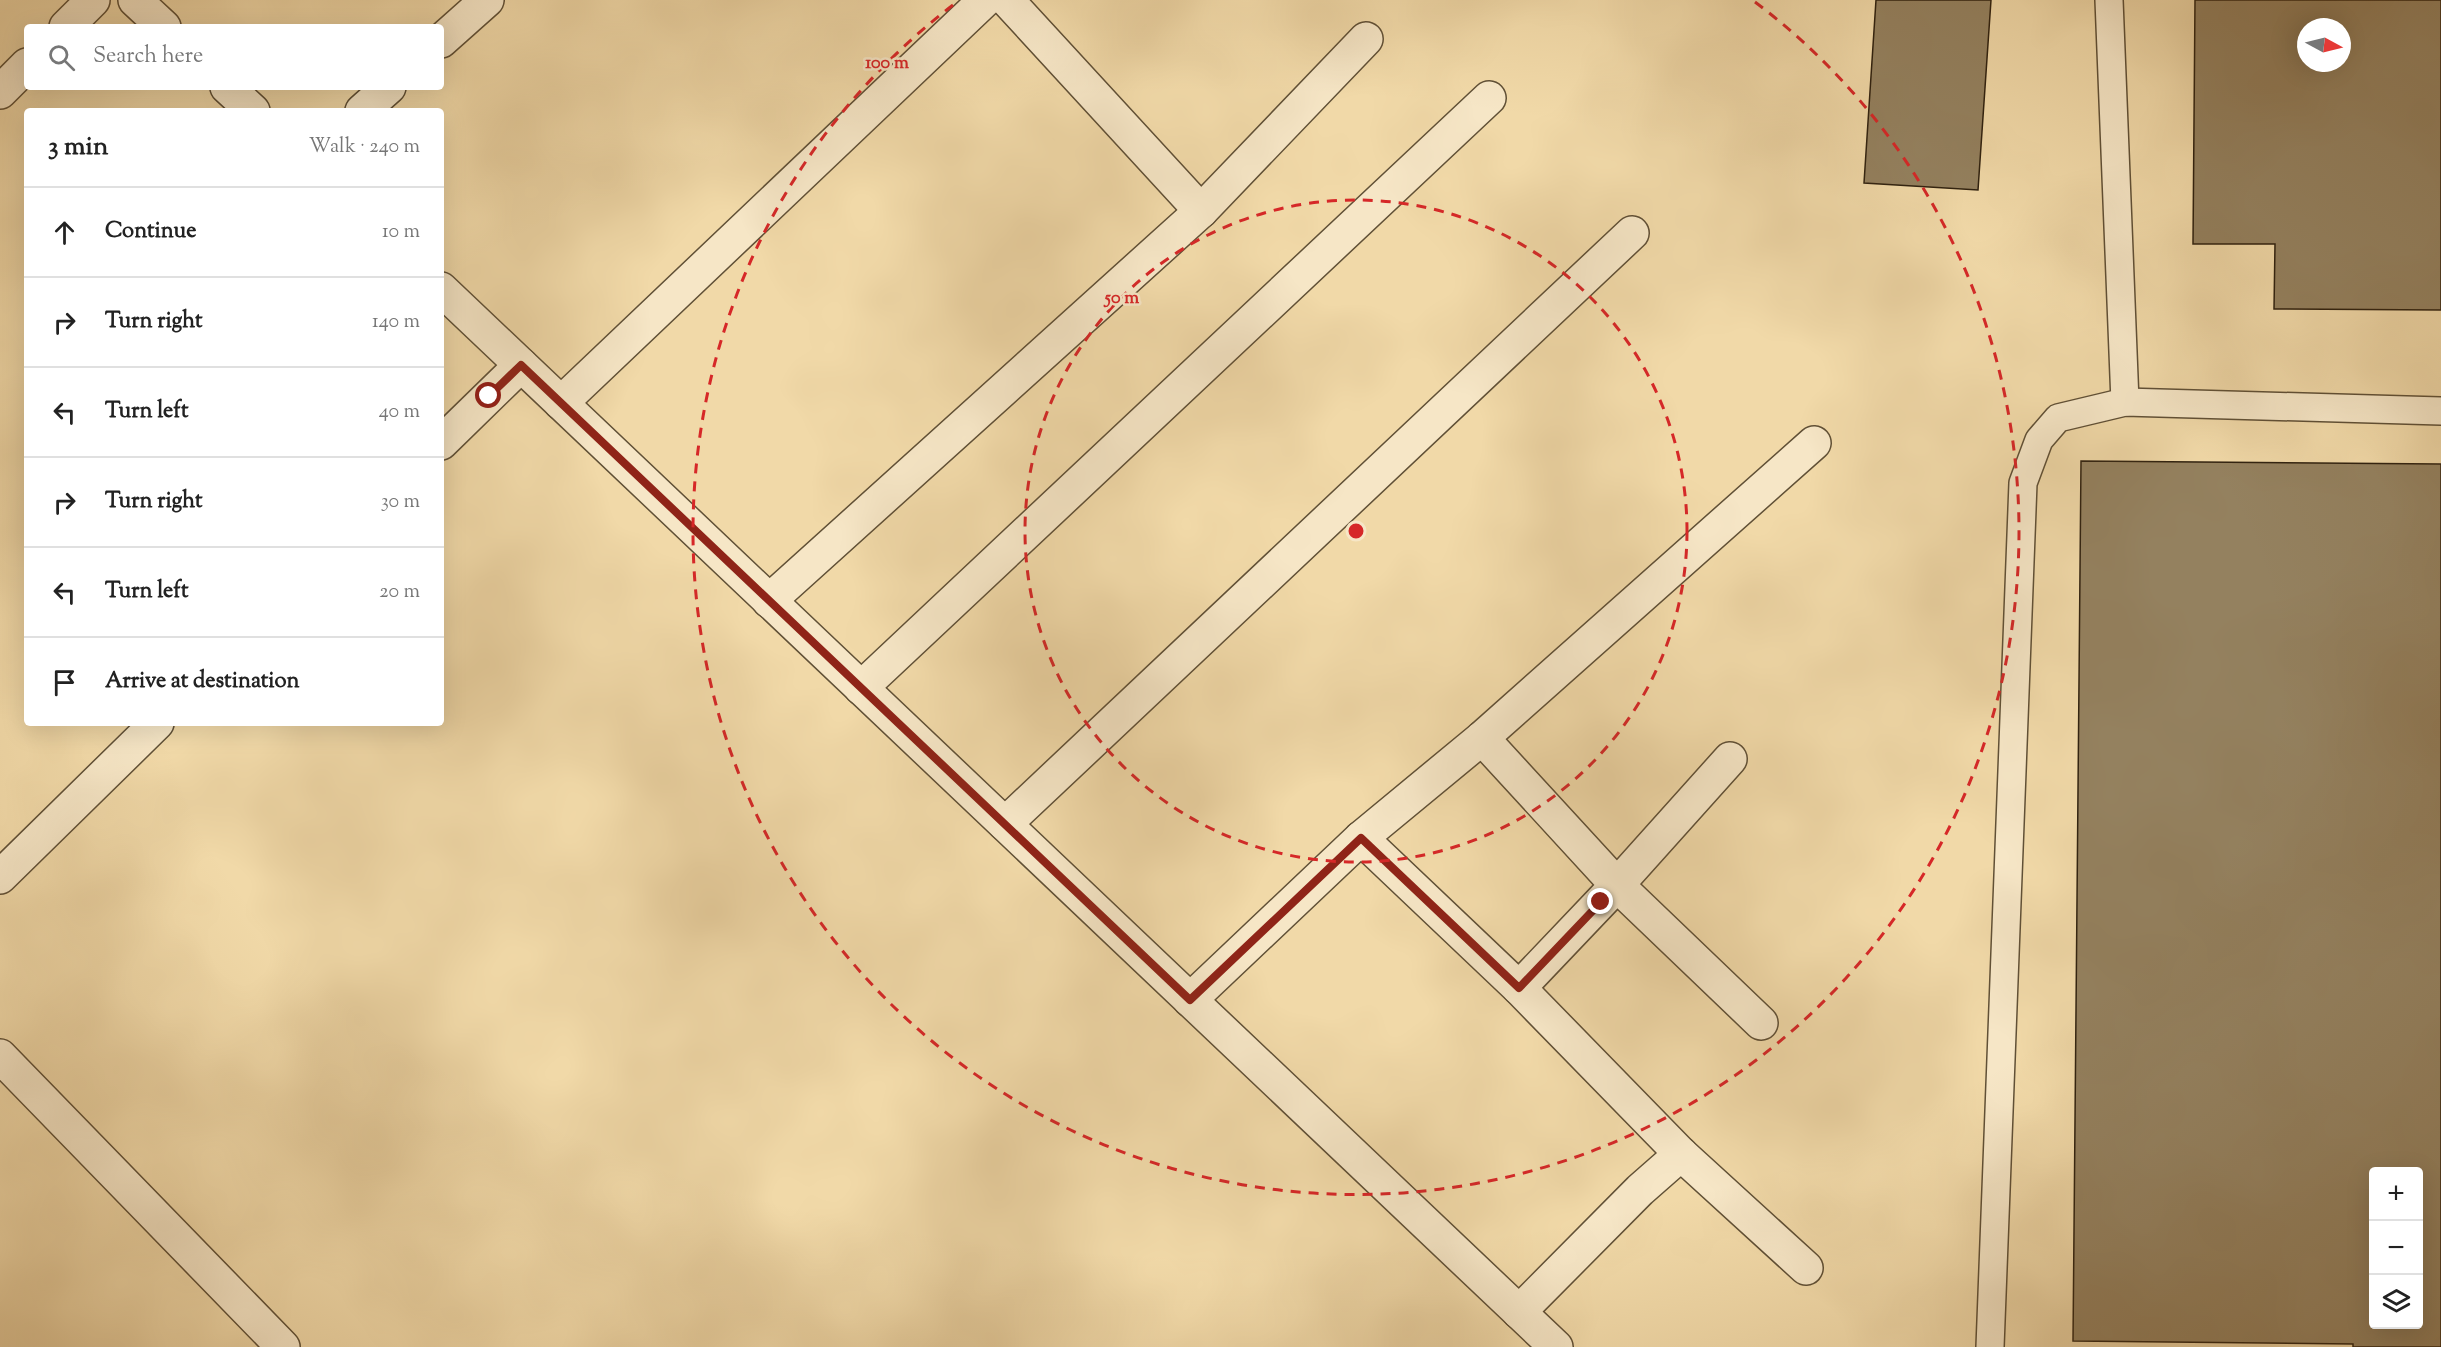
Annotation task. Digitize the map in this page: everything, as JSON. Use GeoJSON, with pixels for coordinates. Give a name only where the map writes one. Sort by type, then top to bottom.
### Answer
{"type":"FeatureCollection","features":[{"type":"Feature","properties":{"kind":"street"},"geometry":{"type":"LineString","coordinates":[[69,24],[93,0]]}},
{"type":"Feature","properties":{"kind":"street"},"geometry":{"type":"LineString","coordinates":[[135,0],[161,24]]}},
{"type":"Feature","properties":{"kind":"street"},"geometry":{"type":"LineString","coordinates":[[444,38],[487,0]]}},
{"type":"Feature","properties":{"kind":"street"},"geometry":{"type":"LineString","coordinates":[[561,403],[985,0]]}},
{"type":"Feature","properties":{"kind":"street"},"geometry":{"type":"LineString","coordinates":[[1007,0],[1201,211]]}},
{"type":"Feature","properties":{"kind":"street"},"geometry":{"type":"LineString","coordinates":[[769,601],[1201,211],[1366,39]]}},
{"type":"Feature","properties":{"kind":"street"},"geometry":{"type":"LineString","coordinates":[[0,92],[24,68]]}},
{"type":"Feature","properties":{"kind":"street"},"geometry":{"type":"LineString","coordinates":[[230,90],[250,108]]}},
{"type":"Feature","properties":{"kind":"street"},"geometry":{"type":"LineString","coordinates":[[365,108],[386,90]]}},
{"type":"Feature","properties":{"kind":"street"},"geometry":{"type":"LineString","coordinates":[[861,688],[1489,98]]}},
{"type":"Feature","properties":{"kind":"street"},"geometry":{"type":"LineString","coordinates":[[1005,824],[1632,233]]}},
{"type":"Feature","properties":{"kind":"street"},"geometry":{"type":"LineString","coordinates":[[444,292],[1556,1347]]}},
{"type":"Feature","properties":{"kind":"street"},"geometry":{"type":"LineString","coordinates":[[444,441],[521,365]]}},
{"type":"Feature","properties":{"kind":"street"},"geometry":{"type":"LineString","coordinates":[[1190,1000],[1361,838],[1482,738],[1814,443]]}},
{"type":"Feature","properties":{"kind":"street"},"geometry":{"type":"LineString","coordinates":[[0,878],[154,726]]}},
{"type":"Feature","properties":{"kind":"street"},"geometry":{"type":"LineString","coordinates":[[1482,738],[1617,885],[1761,1023]]}},
{"type":"Feature","properties":{"kind":"street"},"geometry":{"type":"LineString","coordinates":[[1519,988],[1617,885],[1731,759]]}},
{"type":"Feature","properties":{"kind":"street"},"geometry":{"type":"LineString","coordinates":[[1361,838],[1519,988],[1681,1154],[1806,1268]]}},
{"type":"Feature","properties":{"kind":"street"},"geometry":{"type":"LineString","coordinates":[[0,1056],[283,1347]]}},
{"type":"Feature","properties":{"kind":"street"},"geometry":{"type":"LineString","coordinates":[[1519,1312],[1640,1190],[1681,1154]]}},
{"type":"Feature","properties":{"kind":"lane"},"geometry":{"type":"LineString","coordinates":[[2109,0],[2125,402]]}},
{"type":"Feature","properties":{"kind":"lane"},"geometry":{"type":"LineString","coordinates":[[1990,1347],[2023,483],[2039,440],[2058,418],[2125,402],[2441,411]]}},
{"type":"Feature","properties":{"kind":"building"},"geometry":{"type":"Polygon","coordinates":[[[1876,0],[1991,0],[1978,190],[1864,183],[1876,0]]]}},
{"type":"Feature","properties":{"kind":"building"},"geometry":{"type":"Polygon","coordinates":[[[2195,0],[2441,0],[2441,310],[2274,309],[2275,244],[2193,244],[2195,0]]]}},
{"type":"Feature","properties":{"kind":"building"},"geometry":{"type":"Polygon","coordinates":[[[2081,461],[2441,464],[2441,1347],[2353,1347],[2353,1344],[2073,1341],[2081,461]]]}},
{"type":"Feature","properties":{"kind":"route"},"geometry":{"type":"LineString","coordinates":[[489,396],[521,365],[1190,1000],[1361,838],[1519,988],[1601,902]]}}]}
